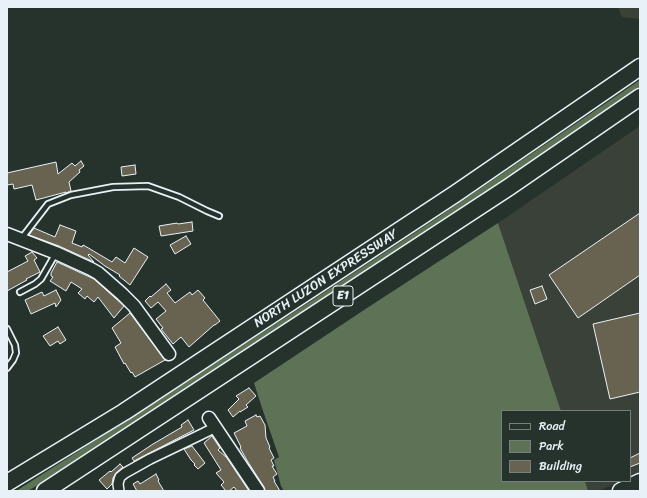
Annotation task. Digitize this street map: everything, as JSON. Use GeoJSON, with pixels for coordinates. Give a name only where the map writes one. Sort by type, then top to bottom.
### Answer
{"type":"FeatureCollection","features":[{"type":"Feature","properties":{"kind":"highway"},"geometry":{"type":"LineString","coordinates":[[621,81],[640,63]]}},
{"type":"Feature","properties":{"kind":"highway","name":"NORTH LUZON EXPRESSWAY"},"geometry":{"type":"LineString","coordinates":[[7,483],[130,407],[455,194],[640,67]]}},
{"type":"Feature","properties":{"kind":"highway","name":"NORTH LUZON EXPRESSWAY"},"geometry":{"type":"LineString","coordinates":[[44,491],[503,191],[640,97]]}},
{"type":"Feature","properties":{"kind":"highway"},"geometry":{"type":"LineString","coordinates":[[621,491],[640,482]]}},
{"type":"Feature","properties":{"kind":"main road"},"geometry":{"type":"LineString","coordinates":[[7,234],[98,273],[134,306],[169,354]]}},
{"type":"Feature","properties":{"kind":"main road"},"geometry":{"type":"LineString","coordinates":[[212,422],[258,491]]}},
{"type":"Feature","properties":{"kind":"street"},"geometry":{"type":"LineString","coordinates":[[119,491],[119,480],[125,473],[200,435],[212,422]]}},
{"type":"Feature","properties":{"kind":"lane"},"geometry":{"type":"LineString","coordinates":[[21,239],[48,204],[71,195],[113,187],[148,186],[179,197],[219,216]]}},
{"type":"Feature","properties":{"kind":"lane"},"geometry":{"type":"LineString","coordinates":[[20,292],[41,279],[56,254]]}},
{"type":"Feature","properties":{"kind":"lane"},"geometry":{"type":"LineString","coordinates":[[7,330],[15,345],[16,353],[7,368]]}},
{"type":"Feature","properties":{"kind":"shaded area"},"geometry":{"type":"Polygon","coordinates":[[[618,7],[640,7],[640,19],[622,17],[618,7]]]}},
{"type":"Feature","properties":{"kind":"shaded area"},"geometry":{"type":"Polygon","coordinates":[[[640,126],[640,472],[631,476],[631,410],[561,410],[498,223],[640,126]]]}},
{"type":"Feature","properties":{"kind":"shaded area"},"geometry":{"type":"Polygon","coordinates":[[[585,482],[619,482],[599,491],[588,491],[585,482]]]}},
{"type":"Feature","properties":{"kind":"green space"},"geometry":{"type":"Polygon","coordinates":[[[640,80],[640,87],[437,225],[98,447],[28,491],[16,491],[311,301],[437,218],[640,80]]]}},
{"type":"Feature","properties":{"kind":"green space"},"geometry":{"type":"Polygon","coordinates":[[[498,223],[561,410],[501,410],[501,482],[585,482],[588,491],[284,491],[281,486],[274,460],[279,457],[254,383],[498,223]]]}},
{"type":"Feature","properties":{"kind":"building"},"geometry":{"type":"Polygon","coordinates":[[[81,161],[84,166],[69,182],[71,191],[66,193],[36,200],[32,185],[14,189],[13,184],[7,185],[7,173],[56,162],[58,174],[72,163],[75,166],[81,161]]]}},
{"type":"Feature","properties":{"kind":"building"},"geometry":{"type":"Polygon","coordinates":[[[135,165],[136,174],[122,176],[121,167],[135,165]]]}},
{"type":"Feature","properties":{"kind":"building"},"geometry":{"type":"Polygon","coordinates":[[[640,213],[640,275],[578,318],[549,275],[640,213]]]}},
{"type":"Feature","properties":{"kind":"building"},"geometry":{"type":"Polygon","coordinates":[[[192,222],[193,231],[161,236],[159,226],[192,222]]]}},
{"type":"Feature","properties":{"kind":"building"},"geometry":{"type":"Polygon","coordinates":[[[60,225],[76,231],[72,243],[82,247],[83,245],[112,262],[116,257],[125,263],[134,248],[148,257],[130,285],[119,276],[120,275],[89,254],[88,255],[94,262],[59,246],[29,235],[34,228],[55,237],[60,225]]]}},
{"type":"Feature","properties":{"kind":"building"},"geometry":{"type":"Polygon","coordinates":[[[186,236],[191,244],[175,254],[170,245],[186,236]]]}},
{"type":"Feature","properties":{"kind":"building"},"geometry":{"type":"Polygon","coordinates":[[[32,252],[37,258],[34,260],[40,272],[7,291],[7,272],[28,261],[25,256],[32,252]]]}},
{"type":"Feature","properties":{"kind":"building"},"geometry":{"type":"Polygon","coordinates":[[[57,262],[94,279],[124,306],[114,318],[98,297],[94,302],[87,296],[85,299],[78,293],[82,289],[71,282],[66,291],[50,281],[53,277],[51,276],[51,273],[57,262]]]}},
{"type":"Feature","properties":{"kind":"building"},"geometry":{"type":"Polygon","coordinates":[[[166,284],[171,290],[167,293],[175,303],[190,292],[192,295],[198,290],[205,298],[203,300],[220,321],[189,347],[181,337],[173,344],[161,329],[163,328],[156,319],[166,311],[158,302],[151,308],[145,301],[166,284]]]}},
{"type":"Feature","properties":{"kind":"building"},"geometry":{"type":"Polygon","coordinates":[[[542,286],[547,299],[535,304],[530,290],[542,286]]]}},
{"type":"Feature","properties":{"kind":"building"},"geometry":{"type":"Polygon","coordinates":[[[56,290],[61,300],[56,307],[55,303],[31,314],[25,300],[42,292],[44,296],[56,290]]]}},
{"type":"Feature","properties":{"kind":"building"},"geometry":{"type":"Polygon","coordinates":[[[130,313],[165,360],[135,377],[125,363],[124,364],[115,347],[121,343],[112,328],[130,313]]]}},
{"type":"Feature","properties":{"kind":"building"},"geometry":{"type":"Polygon","coordinates":[[[640,313],[640,392],[610,399],[593,324],[640,313]]]}},
{"type":"Feature","properties":{"kind":"building"},"geometry":{"type":"Polygon","coordinates":[[[58,327],[66,340],[60,344],[58,341],[50,346],[43,336],[58,327]]]}},
{"type":"Feature","properties":{"kind":"building"},"geometry":{"type":"Polygon","coordinates":[[[249,388],[256,396],[246,405],[248,407],[233,417],[228,410],[239,399],[236,396],[249,388]]]}},
{"type":"Feature","properties":{"kind":"building"},"geometry":{"type":"Polygon","coordinates":[[[256,415],[257,417],[260,416],[265,425],[266,438],[274,458],[271,460],[274,466],[272,466],[277,474],[273,477],[280,491],[265,491],[240,448],[241,447],[234,433],[247,426],[245,421],[256,415]]]}},
{"type":"Feature","properties":{"kind":"building"},"geometry":{"type":"Polygon","coordinates":[[[188,420],[194,430],[134,461],[132,458],[182,427],[181,425],[188,420]]]}},
{"type":"Feature","properties":{"kind":"building"},"geometry":{"type":"Polygon","coordinates":[[[212,436],[220,448],[218,450],[227,458],[249,491],[237,491],[234,487],[229,491],[226,491],[221,485],[224,482],[216,473],[221,470],[204,443],[212,436]]]}},
{"type":"Feature","properties":{"kind":"building"},"geometry":{"type":"Polygon","coordinates":[[[192,446],[205,463],[198,469],[184,449],[192,446]]]}},
{"type":"Feature","properties":{"kind":"building"},"geometry":{"type":"Polygon","coordinates":[[[640,453],[640,463],[631,467],[631,458],[640,453]]]}},
{"type":"Feature","properties":{"kind":"building"},"geometry":{"type":"Polygon","coordinates":[[[120,464],[123,467],[116,473],[112,484],[107,489],[99,480],[120,464]]]}},
{"type":"Feature","properties":{"kind":"building"},"geometry":{"type":"Polygon","coordinates":[[[156,474],[164,491],[137,491],[133,484],[138,481],[140,484],[156,474]]]}}]}
